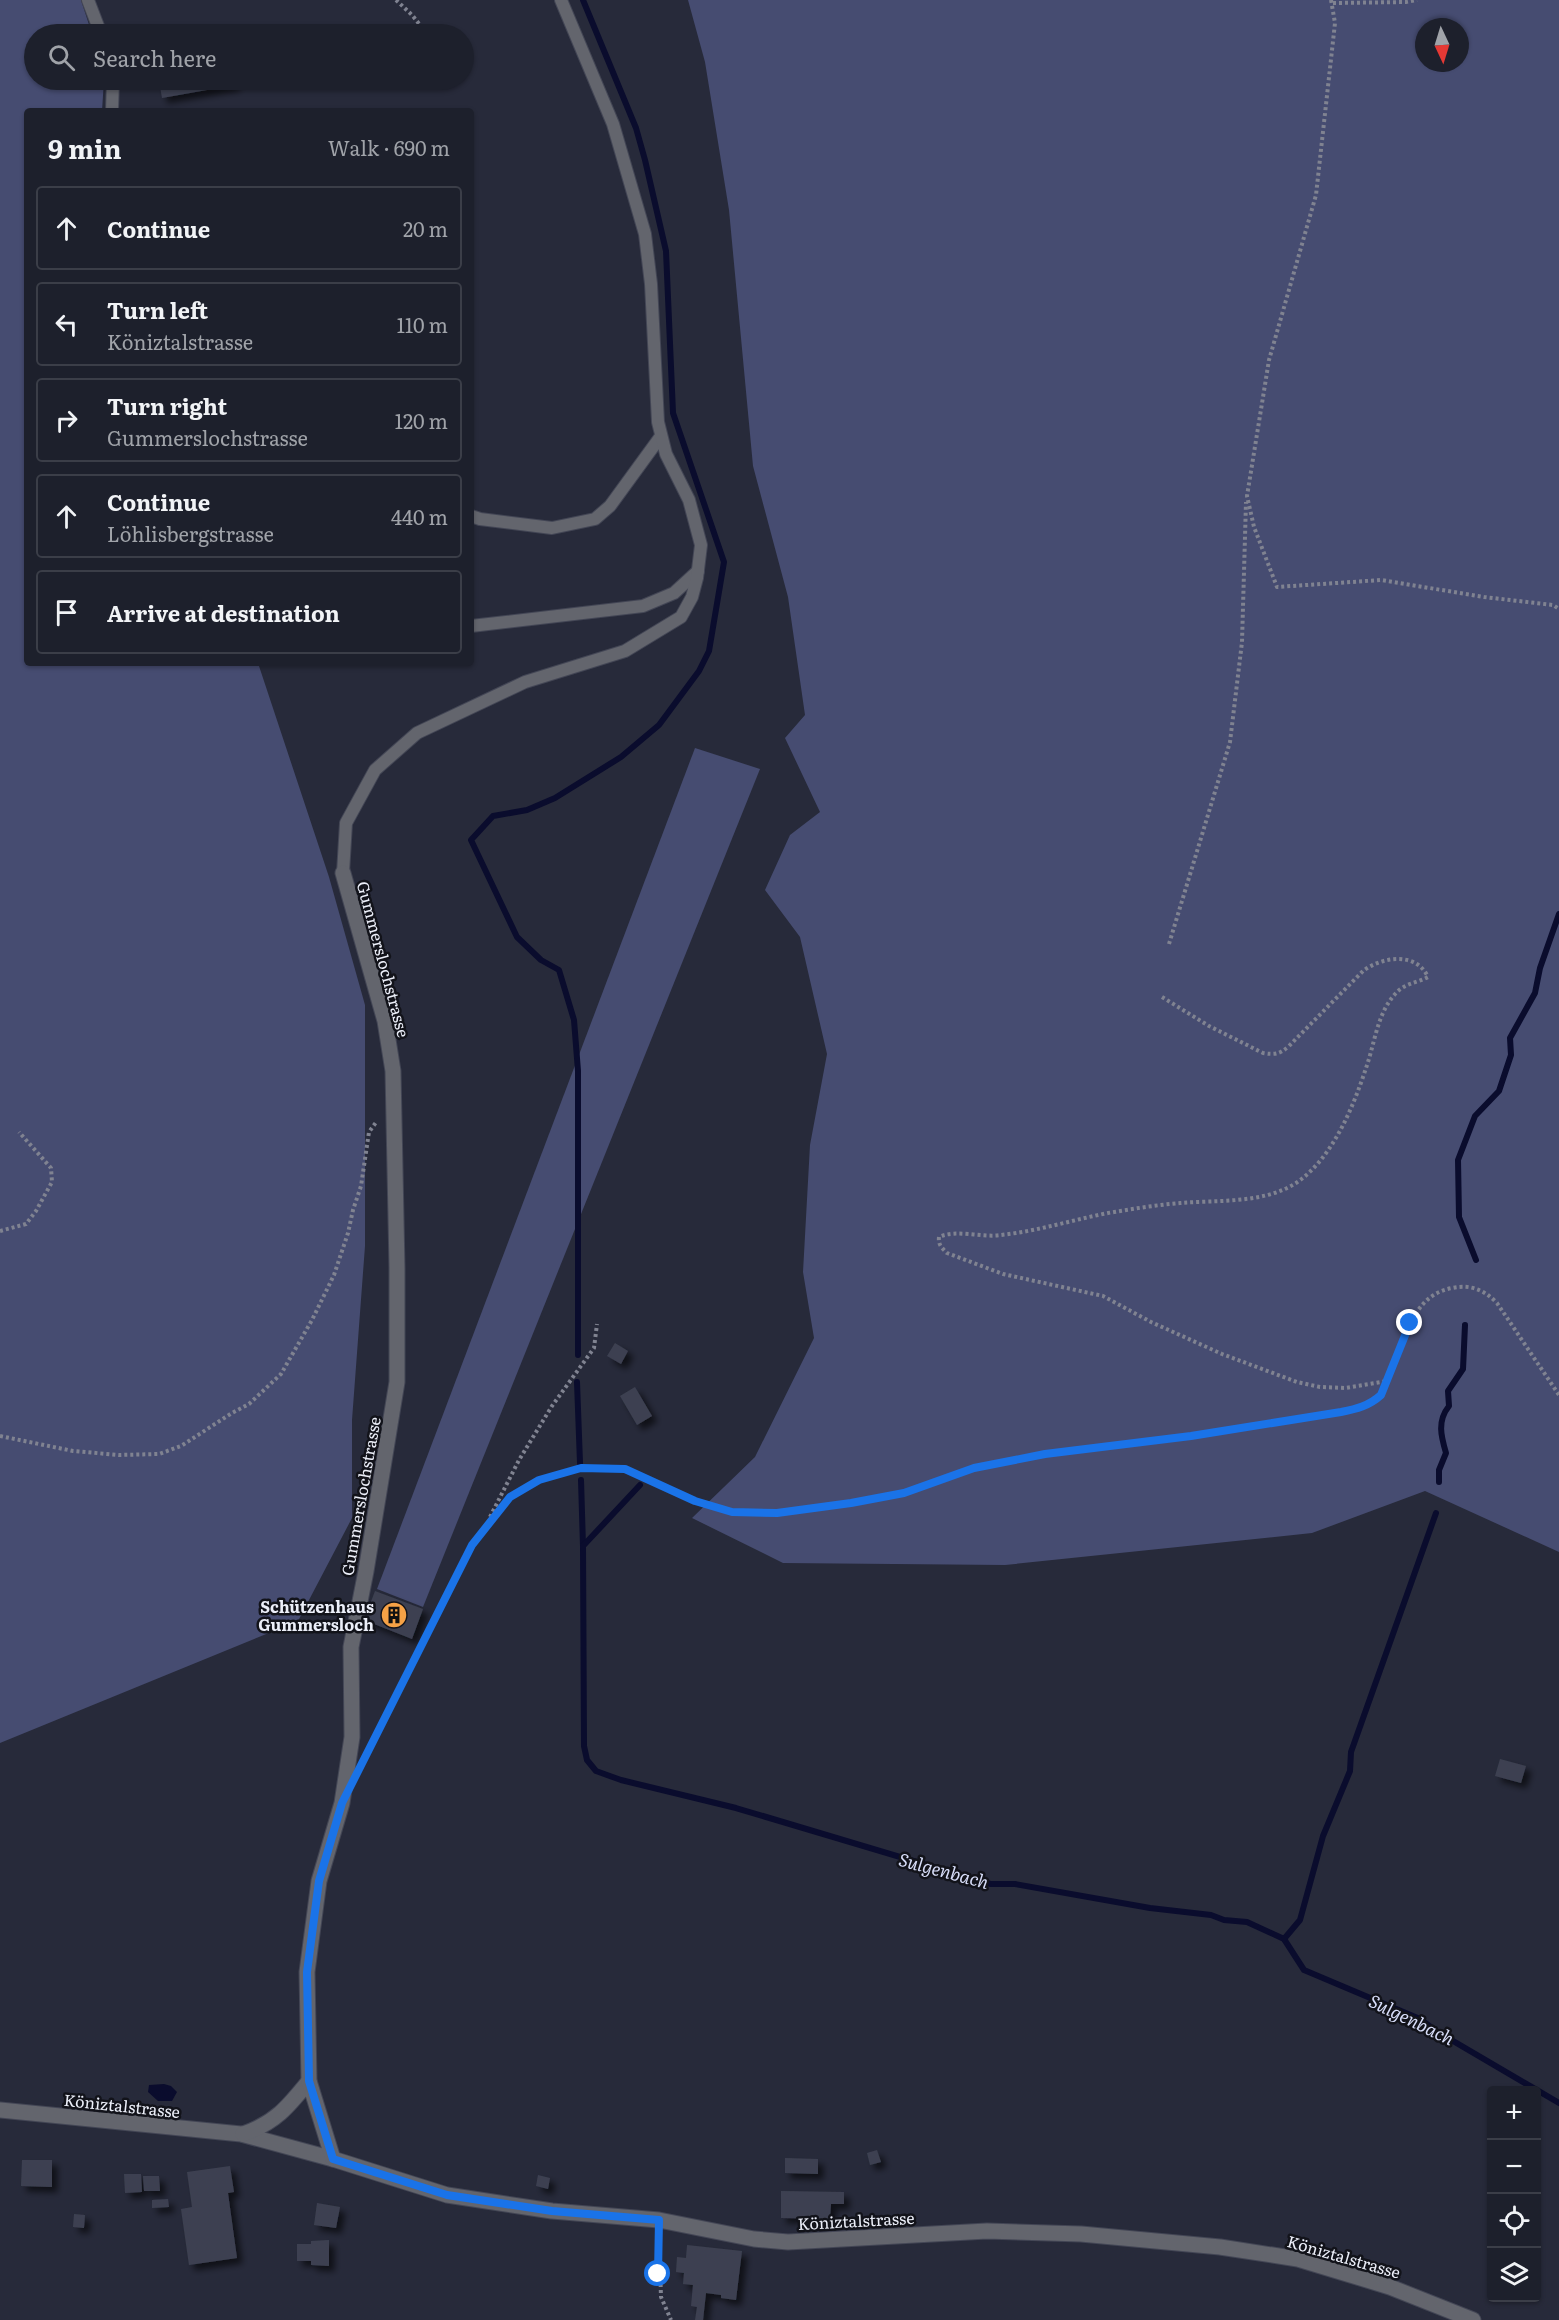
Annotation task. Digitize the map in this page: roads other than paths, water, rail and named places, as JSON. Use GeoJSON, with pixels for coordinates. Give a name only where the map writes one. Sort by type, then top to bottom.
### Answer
{"type":"FeatureCollection","features":[{"type":"Feature","properties":{"kind":"street","name":"Gummerslochstrasse"},"geometry":{"type":"LineString","coordinates":[[333,2159],[309,2081],[307,1972],[319,1881],[342,1803],[350,1748],[351,1647],[397,1382],[393,1071],[385,1021],[343,873]]}},
{"type":"Feature","properties":{"kind":"street","name":"Köniztalstrasse"},"geometry":{"type":"LineString","coordinates":[[241,2134],[262,2127],[286,2110],[309,2081]]}},
{"type":"Feature","properties":{"kind":"street","name":"Köniztalstrasse"},"geometry":{"type":"LineString","coordinates":[[0,2110],[241,2134],[333,2159],[447,2195],[552,2211],[659,2220],[754,2239],[788,2242],[987,2231],[1081,2234],[1220,2247],[1298,2259],[1390,2287],[1473,2320]]}},
{"type":"Feature","properties":{"kind":"lane"},"geometry":{"type":"LineString","coordinates":[[88,0],[97,24]]}},
{"type":"Feature","properties":{"kind":"lane"},"geometry":{"type":"LineString","coordinates":[[343,873],[346,823],[375,770],[417,733],[525,682],[625,651],[681,617],[693,597],[701,545],[689,500],[666,454],[658,422],[651,285],[645,234],[613,124],[561,0]]}},
{"type":"Feature","properties":{"kind":"lane"},"geometry":{"type":"LineString","coordinates":[[112,90],[112,108]]}},
{"type":"Feature","properties":{"kind":"lane"},"geometry":{"type":"LineString","coordinates":[[474,517],[552,528],[595,519],[610,506],[661,436]]}},
{"type":"Feature","properties":{"kind":"lane"},"geometry":{"type":"LineString","coordinates":[[474,626],[643,606],[674,593],[698,571]]}},
{"type":"Feature","properties":{"kind":"waterway"},"geometry":{"type":"LineString","coordinates":[[578,1355],[578,1071],[574,1020],[559,970],[541,960],[517,937],[471,840],[493,816],[527,810],[555,798],[621,757],[659,725],[699,671],[709,651],[724,562],[673,413],[666,251],[645,160],[636,128],[583,0]]}},
{"type":"Feature","properties":{"kind":"waterway"},"geometry":{"type":"LineString","coordinates":[[1476,1260],[1459,1217],[1458,1160],[1475,1116],[1499,1091],[1511,1055],[1510,1038],[1535,993],[1540,968],[1559,914]]}},
{"type":"Feature","properties":{"kind":"waterway"},"geometry":{"type":"LineString","coordinates":[[1439,1482],[1439,1470],[1446,1453],[1441,1423],[1449,1406],[1448,1391],[1463,1369],[1465,1325]]}},
{"type":"Feature","properties":{"kind":"waterway"},"geometry":{"type":"LineString","coordinates":[[577,1382],[580,1463]]}},
{"type":"Feature","properties":{"kind":"waterway"},"geometry":{"type":"LineString","coordinates":[[581,1480],[583,1546]]}},
{"type":"Feature","properties":{"kind":"waterway","name":"Sulgenbach"},"geometry":{"type":"LineString","coordinates":[[640,1485],[583,1546],[584,1746],[587,1760],[596,1771],[621,1780],[736,1808],[991,1884],[1015,1884],[1150,1908],[1247,1922],[1284,1939],[1304,1970],[1420,2019],[1436,2031],[1559,2103]]}},
{"type":"Feature","properties":{"kind":"waterway"},"geometry":{"type":"LineString","coordinates":[[1284,1939],[1300,1920],[1323,1836],[1350,1771],[1351,1752],[1436,1513]]}},
{"type":"Feature","properties":{"kind":"place","name":"Schützenhaus Gummersloch"},"geometry":{"type":"Point","coordinates":[394,1615]}}]}
